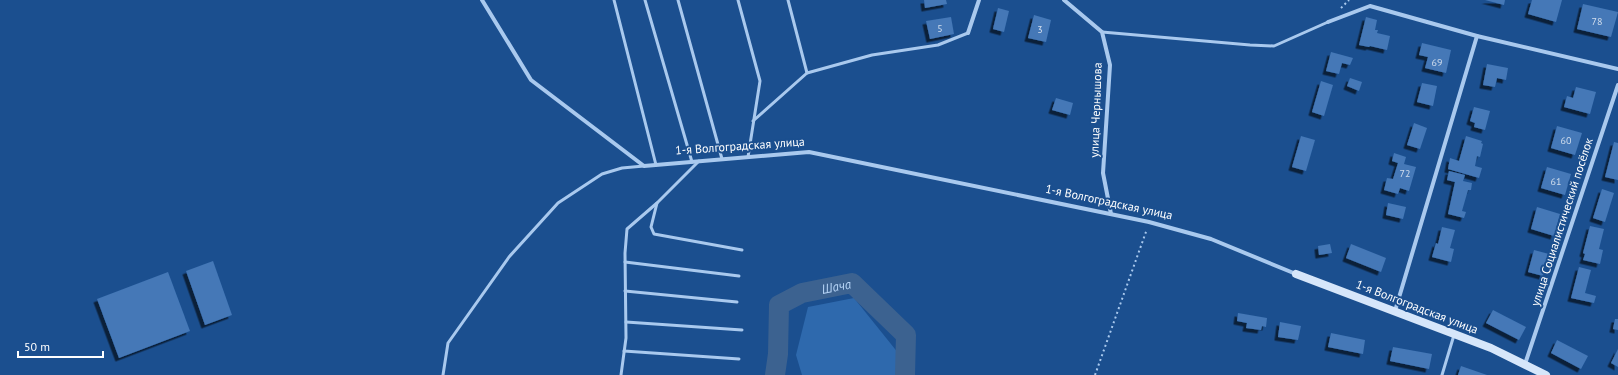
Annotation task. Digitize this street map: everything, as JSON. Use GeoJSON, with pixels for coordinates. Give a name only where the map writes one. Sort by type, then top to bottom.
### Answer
{"type":"FeatureCollection","features":[{"type":"Feature","properties":{"kind":"street"},"geometry":{"type":"LineString","coordinates":[[482,0],[530,80],[644,166]]}},
{"type":"Feature","properties":{"kind":"street"},"geometry":{"type":"LineString","coordinates":[[968,34],[979,0]]}},
{"type":"Feature","properties":{"kind":"street"},"geometry":{"type":"LineString","coordinates":[[1064,0],[1102,32]]}},
{"type":"Feature","properties":{"kind":"street"},"geometry":{"type":"LineString","coordinates":[[1328,22],[1370,6],[1477,36],[1618,68]]}},
{"type":"Feature","properties":{"kind":"street","name":"улица Чернышова"},"geometry":{"type":"LineString","coordinates":[[1102,32],[1110,65],[1103,173],[1111,214]]}},
{"type":"Feature","properties":{"kind":"street"},"geometry":{"type":"LineString","coordinates":[[1395,311],[1477,36]]}},
{"type":"Feature","properties":{"kind":"street","name":"улица Социалистический посёлок"},"geometry":{"type":"LineString","coordinates":[[1525,365],[1618,85]]}},
{"type":"Feature","properties":{"kind":"street","name":"1-я Волгоградская улица"},"geometry":{"type":"LineString","coordinates":[[644,166],[809,152],[1149,222],[1211,239],[1296,274],[1491,348],[1546,375]]}},
{"type":"Feature","properties":{"kind":"lane"},"geometry":{"type":"LineString","coordinates":[[614,0],[656,165]]}},
{"type":"Feature","properties":{"kind":"lane"},"geometry":{"type":"LineString","coordinates":[[645,0],[692,162]]}},
{"type":"Feature","properties":{"kind":"lane"},"geometry":{"type":"LineString","coordinates":[[678,0],[722,159]]}},
{"type":"Feature","properties":{"kind":"lane"},"geometry":{"type":"LineString","coordinates":[[738,0],[760,81],[748,157]]}},
{"type":"Feature","properties":{"kind":"lane"},"geometry":{"type":"LineString","coordinates":[[788,0],[807,73]]}},
{"type":"Feature","properties":{"kind":"lane"},"geometry":{"type":"LineString","coordinates":[[1102,32],[1274,46],[1328,22]]}},
{"type":"Feature","properties":{"kind":"lane"},"geometry":{"type":"LineString","coordinates":[[753,121],[807,73],[872,55],[938,45],[968,34]]}},
{"type":"Feature","properties":{"kind":"lane"},"geometry":{"type":"LineString","coordinates":[[621,375],[626,322],[625,262],[628,230],[699,161]]}},
{"type":"Feature","properties":{"kind":"lane"},"geometry":{"type":"LineString","coordinates":[[443,375],[448,343],[509,258],[558,203],[602,174],[622,168],[644,166]]}},
{"type":"Feature","properties":{"kind":"lane"},"geometry":{"type":"LineString","coordinates":[[657,203],[651,227],[654,234],[742,250]]}},
{"type":"Feature","properties":{"kind":"lane"},"geometry":{"type":"LineString","coordinates":[[625,262],[739,276]]}},
{"type":"Feature","properties":{"kind":"lane"},"geometry":{"type":"LineString","coordinates":[[625,291],[737,302]]}},
{"type":"Feature","properties":{"kind":"lane"},"geometry":{"type":"LineString","coordinates":[[626,322],[742,330]]}},
{"type":"Feature","properties":{"kind":"lane"},"geometry":{"type":"LineString","coordinates":[[1442,375],[1454,334]]}},
{"type":"Feature","properties":{"kind":"lane"},"geometry":{"type":"LineString","coordinates":[[624,351],[739,359]]}},
{"type":"Feature","properties":{"kind":"path"},"geometry":{"type":"LineString","coordinates":[[1095,375],[1149,222]]}},
{"type":"Feature","properties":{"kind":"shaded area"},"geometry":{"type":"Polygon","coordinates":[[[854,298],[903,359],[906,375],[802,375],[796,355],[808,307],[854,298]]]}},
{"type":"Feature","properties":{"kind":"building"},"geometry":{"type":"Polygon","coordinates":[[[924,0],[946,0],[947,4],[925,8],[924,0]]]}},
{"type":"Feature","properties":{"kind":"building"},"geometry":{"type":"Polygon","coordinates":[[[1485,0],[1505,0],[1504,5],[1485,0]]]}},
{"type":"Feature","properties":{"kind":"building"},"geometry":{"type":"Polygon","coordinates":[[[1532,0],[1562,0],[1556,22],[1528,14],[1532,0]]]}},
{"type":"Feature","properties":{"kind":"building"},"geometry":{"type":"Polygon","coordinates":[[[1583,4],[1618,12],[1611,37],[1577,29],[1583,4]]]}},
{"type":"Feature","properties":{"kind":"building"},"geometry":{"type":"Polygon","coordinates":[[[998,8],[1009,11],[1004,32],[993,29],[998,8]]]}},
{"type":"Feature","properties":{"kind":"building"},"geometry":{"type":"Polygon","coordinates":[[[1034,15],[1051,20],[1046,42],[1028,38],[1034,15]]]}},
{"type":"Feature","properties":{"kind":"building"},"geometry":{"type":"Polygon","coordinates":[[[951,17],[954,34],[930,39],[926,21],[951,17]]]}},
{"type":"Feature","properties":{"kind":"building"},"geometry":{"type":"Polygon","coordinates":[[[1366,17],[1377,20],[1375,30],[1378,30],[1377,33],[1390,36],[1387,50],[1359,45],[1366,17]]]}},
{"type":"Feature","properties":{"kind":"building"},"geometry":{"type":"Polygon","coordinates":[[[1422,43],[1451,50],[1446,73],[1425,68],[1428,57],[1419,55],[1422,43]]]}},
{"type":"Feature","properties":{"kind":"building"},"geometry":{"type":"Polygon","coordinates":[[[1331,52],[1353,58],[1350,65],[1342,63],[1339,74],[1326,71],[1331,52]]]}},
{"type":"Feature","properties":{"kind":"building"},"geometry":{"type":"Polygon","coordinates":[[[1487,64],[1508,68],[1506,80],[1497,78],[1495,87],[1483,85],[1487,64]]]}},
{"type":"Feature","properties":{"kind":"building"},"geometry":{"type":"Polygon","coordinates":[[[1350,78],[1362,82],[1359,91],[1347,86],[1350,78]]]}},
{"type":"Feature","properties":{"kind":"building"},"geometry":{"type":"Polygon","coordinates":[[[1321,81],[1333,85],[1324,116],[1312,112],[1321,81]]]}},
{"type":"Feature","properties":{"kind":"building"},"geometry":{"type":"Polygon","coordinates":[[[1422,83],[1437,86],[1433,106],[1417,102],[1422,83]]]}},
{"type":"Feature","properties":{"kind":"building"},"geometry":{"type":"Polygon","coordinates":[[[1576,87],[1596,92],[1590,114],[1564,107],[1567,96],[1573,98],[1576,87]]]}},
{"type":"Feature","properties":{"kind":"building"},"geometry":{"type":"Polygon","coordinates":[[[1056,98],[1073,103],[1070,115],[1052,110],[1056,98]]]}},
{"type":"Feature","properties":{"kind":"building"},"geometry":{"type":"Polygon","coordinates":[[[1474,107],[1490,111],[1485,130],[1474,127],[1475,123],[1470,121],[1474,107]]]}},
{"type":"Feature","properties":{"kind":"building"},"geometry":{"type":"Polygon","coordinates":[[[1414,123],[1427,128],[1420,149],[1407,145],[1414,123]]]}},
{"type":"Feature","properties":{"kind":"building"},"geometry":{"type":"Polygon","coordinates":[[[1557,126],[1582,133],[1575,155],[1551,148],[1557,126]]]}},
{"type":"Feature","properties":{"kind":"building"},"geometry":{"type":"Polygon","coordinates":[[[1301,136],[1315,140],[1306,171],[1292,167],[1301,136]]]}},
{"type":"Feature","properties":{"kind":"building"},"geometry":{"type":"Polygon","coordinates":[[[1466,136],[1482,141],[1481,143],[1483,144],[1480,157],[1477,156],[1475,166],[1482,168],[1479,178],[1448,169],[1450,158],[1459,161],[1466,136]]]}},
{"type":"Feature","properties":{"kind":"building"},"geometry":{"type":"Polygon","coordinates":[[[1614,142],[1618,143],[1618,180],[1605,177],[1614,142]]]}},
{"type":"Feature","properties":{"kind":"building"},"geometry":{"type":"Polygon","coordinates":[[[1394,153],[1406,157],[1404,164],[1416,167],[1409,191],[1400,188],[1398,194],[1384,190],[1387,178],[1393,179],[1398,163],[1392,161],[1394,153]]]}},
{"type":"Feature","properties":{"kind":"building"},"geometry":{"type":"Polygon","coordinates":[[[1547,167],[1571,174],[1565,195],[1541,188],[1547,167]]]}},
{"type":"Feature","properties":{"kind":"building"},"geometry":{"type":"Polygon","coordinates":[[[1449,171],[1465,175],[1463,181],[1472,183],[1471,190],[1468,190],[1462,211],[1466,212],[1464,218],[1448,214],[1455,182],[1447,180],[1449,171]]]}},
{"type":"Feature","properties":{"kind":"building"},"geometry":{"type":"Polygon","coordinates":[[[1602,189],[1614,193],[1605,222],[1593,218],[1602,189]]]}},
{"type":"Feature","properties":{"kind":"building"},"geometry":{"type":"Polygon","coordinates":[[[1388,203],[1406,207],[1403,219],[1386,215],[1388,203]]]}},
{"type":"Feature","properties":{"kind":"building"},"geometry":{"type":"Polygon","coordinates":[[[1537,207],[1560,214],[1554,236],[1531,229],[1537,207]]]}},
{"type":"Feature","properties":{"kind":"building"},"geometry":{"type":"Polygon","coordinates":[[[1590,226],[1604,229],[1599,249],[1603,250],[1600,264],[1583,260],[1585,254],[1583,253],[1590,226]]]}},
{"type":"Feature","properties":{"kind":"building"},"geometry":{"type":"Polygon","coordinates":[[[1442,227],[1455,230],[1450,248],[1454,249],[1451,262],[1432,257],[1436,243],[1438,244],[1442,227]]]}},
{"type":"Feature","properties":{"kind":"building"},"geometry":{"type":"Polygon","coordinates":[[[1330,244],[1332,253],[1319,255],[1318,246],[1330,244]]]}},
{"type":"Feature","properties":{"kind":"building"},"geometry":{"type":"Polygon","coordinates":[[[1351,244],[1386,258],[1381,272],[1346,258],[1351,244]]]}},
{"type":"Feature","properties":{"kind":"building"},"geometry":{"type":"Polygon","coordinates":[[[1534,250],[1549,254],[1543,276],[1528,272],[1534,250]]]}},
{"type":"Feature","properties":{"kind":"building"},"geometry":{"type":"Polygon","coordinates":[[[213,261],[232,315],[205,325],[186,271],[213,261]]]}},
{"type":"Feature","properties":{"kind":"building"},"geometry":{"type":"Polygon","coordinates":[[[1579,267],[1591,270],[1585,293],[1596,296],[1594,303],[1571,298],[1579,267]]]}},
{"type":"Feature","properties":{"kind":"building"},"geometry":{"type":"Polygon","coordinates":[[[168,272],[190,331],[119,358],[97,299],[168,272]]]}},
{"type":"Feature","properties":{"kind":"building"},"geometry":{"type":"Polygon","coordinates":[[[1493,310],[1526,327],[1519,340],[1486,323],[1493,310]]]}},
{"type":"Feature","properties":{"kind":"building"},"geometry":{"type":"Polygon","coordinates":[[[1238,313],[1267,318],[1266,327],[1262,326],[1261,330],[1246,328],[1247,323],[1237,321],[1238,313]]]}},
{"type":"Feature","properties":{"kind":"building"},"geometry":{"type":"Polygon","coordinates":[[[1615,319],[1618,319],[1618,330],[1613,329],[1615,319]]]}},
{"type":"Feature","properties":{"kind":"building"},"geometry":{"type":"Polygon","coordinates":[[[1280,322],[1301,326],[1298,340],[1278,337],[1280,322]]]}},
{"type":"Feature","properties":{"kind":"building"},"geometry":{"type":"Polygon","coordinates":[[[1331,333],[1365,340],[1363,354],[1328,347],[1331,333]]]}},
{"type":"Feature","properties":{"kind":"building"},"geometry":{"type":"Polygon","coordinates":[[[1557,340],[1588,356],[1581,369],[1551,353],[1557,340]]]}},
{"type":"Feature","properties":{"kind":"building"},"geometry":{"type":"Polygon","coordinates":[[[1393,347],[1432,354],[1429,369],[1390,361],[1393,347]]]}},
{"type":"Feature","properties":{"kind":"building"},"geometry":{"type":"Polygon","coordinates":[[[1618,349],[1618,367],[1611,363],[1618,349]]]}},
{"type":"Feature","properties":{"kind":"building"},"geometry":{"type":"Polygon","coordinates":[[[1461,366],[1487,375],[1458,375],[1461,366]]]}},
{"type":"Feature","properties":{"kind":"waterway","name":"Шача"},"geometry":{"type":"LineString","coordinates":[[775,375],[778,354],[779,305],[802,293],[852,283],[906,335],[905,375]]}}]}
